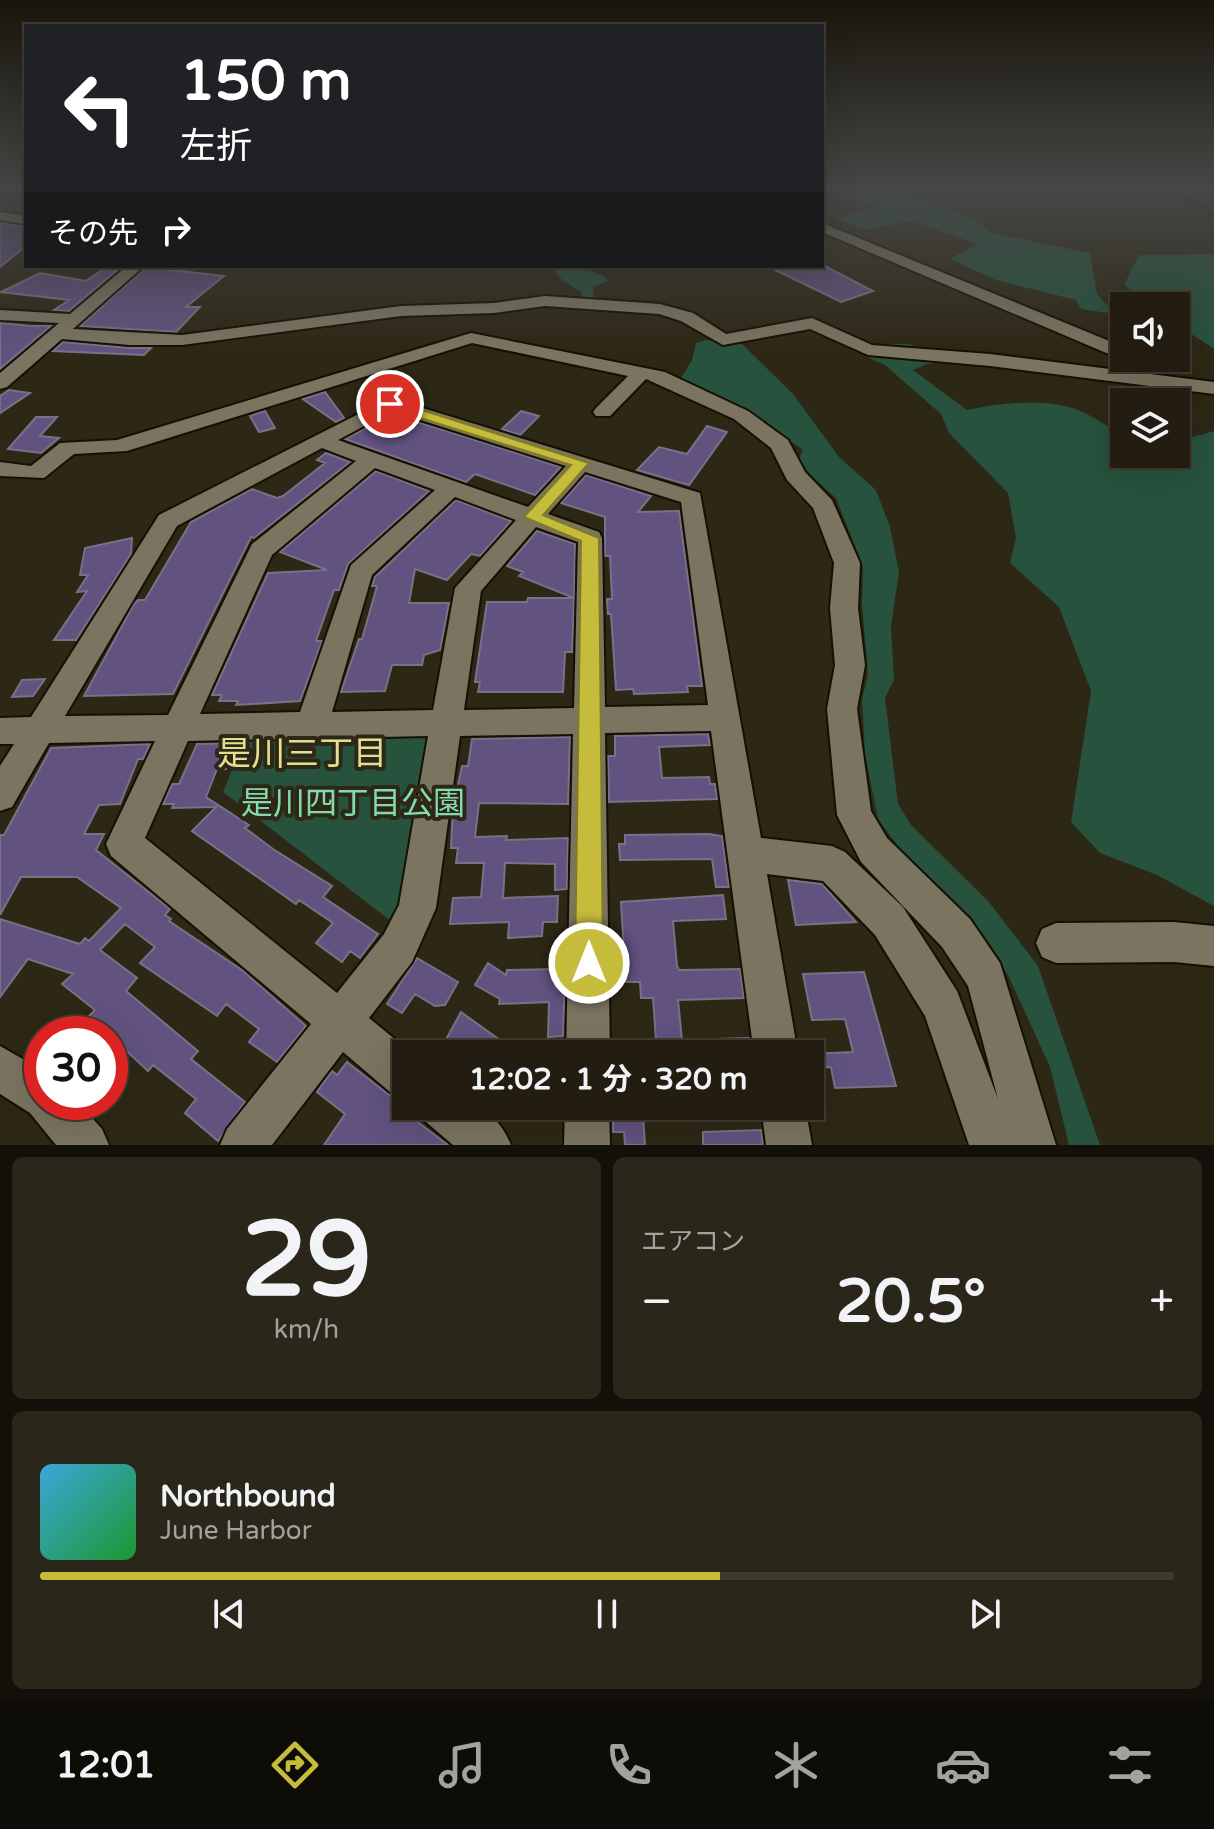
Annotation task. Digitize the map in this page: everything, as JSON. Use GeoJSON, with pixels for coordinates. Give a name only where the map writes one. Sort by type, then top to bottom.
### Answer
{"type":"FeatureCollection","features":[{"type":"Feature","properties":{"kind":"street"},"geometry":{"type":"LineString","coordinates":[[861,243],[1110,348]]}},
{"type":"Feature","properties":{"kind":"street"},"geometry":{"type":"LineString","coordinates":[[0,383],[134,268]]}},
{"type":"Feature","properties":{"kind":"street"},"geometry":{"type":"LineString","coordinates":[[59,333],[130,340],[182,340],[441,308],[494,308],[545,301],[607,308],[660,309],[687,317],[723,340],[812,323],[868,350],[1005,362],[1214,388]]}},
{"type":"Feature","properties":{"kind":"street"},"geometry":{"type":"LineString","coordinates":[[441,308],[464,339]]}},
{"type":"Feature","properties":{"kind":"street"},"geometry":{"type":"LineString","coordinates":[[0,315],[74,319]]}},
{"type":"Feature","properties":{"kind":"street"},"geometry":{"type":"LineString","coordinates":[[0,469],[36,473],[68,448],[119,446],[464,339],[666,379],[751,422],[780,445],[795,475],[824,505],[847,563],[844,608],[850,665],[842,709],[854,815],[874,850],[972,952],[986,977],[1033,1145]]}},
{"type":"Feature","properties":{"kind":"street"},"geometry":{"type":"LineString","coordinates":[[1172,372],[1214,388]]}},
{"type":"Feature","properties":{"kind":"street"},"geometry":{"type":"LineString","coordinates":[[603,412],[641,373]]}},
{"type":"Feature","properties":{"kind":"street"},"geometry":{"type":"LineString","coordinates":[[0,796],[168,521],[390,404],[581,463],[692,498],[774,1040]]}},
{"type":"Feature","properties":{"kind":"street"},"geometry":{"type":"LineString","coordinates":[[322,441],[590,538],[592,721],[588,1040]]}},
{"type":"Feature","properties":{"kind":"street"},"geometry":{"type":"LineString","coordinates":[[371,460],[261,550],[124,844],[392,1064]]}},
{"type":"Feature","properties":{"kind":"street"},"geometry":{"type":"LineString","coordinates":[[243,1145],[398,948],[417,908],[468,588],[581,463]]}},
{"type":"Feature","properties":{"kind":"street"},"geometry":{"type":"LineString","coordinates":[[312,725],[360,571],[450,489]]}},
{"type":"Feature","properties":{"kind":"street"},"geometry":{"type":"LineString","coordinates":[[0,731],[723,718]]}},
{"type":"Feature","properties":{"kind":"street"},"geometry":{"type":"LineString","coordinates":[[747,854],[832,864],[889,921],[942,1006],[992,1145]]}},
{"type":"Feature","properties":{"kind":"street"},"geometry":{"type":"LineString","coordinates":[[1056,943],[1174,942],[1214,946]]}},
{"type":"Feature","properties":{"kind":"street"},"geometry":{"type":"LineString","coordinates":[[0,1068],[24,1084]]}},
{"type":"Feature","properties":{"kind":"street"},"geometry":{"type":"LineString","coordinates":[[64,1120],[86,1145]]}},
{"type":"Feature","properties":{"kind":"street"},"geometry":{"type":"LineString","coordinates":[[459,1120],[488,1145]]}},
{"type":"Feature","properties":{"kind":"street"},"geometry":{"type":"LineString","coordinates":[[587,1120],[587,1145]]}},
{"type":"Feature","properties":{"kind":"street"},"geometry":{"type":"LineString","coordinates":[[785,1120],[789,1145]]}},
{"type":"Feature","properties":{"kind":"green space"},"geometry":{"type":"Polygon","coordinates":[[[975,243],[1043,243],[1090,253],[1097,294],[1110,308],[1110,313],[1081,309],[1076,300],[996,280],[950,259],[975,243]]]}},
{"type":"Feature","properties":{"kind":"green space"},"geometry":{"type":"Polygon","coordinates":[[[1214,254],[1214,349],[1190,333],[1190,292],[1133,292],[1124,285],[1139,255],[1214,254]]]}},
{"type":"Feature","properties":{"kind":"green space"},"geometry":{"type":"Polygon","coordinates":[[[552,268],[583,268],[606,277],[608,281],[593,287],[594,301],[582,299],[581,292],[562,280],[552,268]]]}},
{"type":"Feature","properties":{"kind":"green space"},"geometry":{"type":"Polygon","coordinates":[[[706,340],[741,343],[793,394],[839,457],[876,490],[890,527],[899,572],[891,627],[894,680],[885,698],[898,804],[911,825],[989,902],[1038,966],[1100,1145],[1069,1145],[1050,1067],[1008,975],[985,938],[914,868],[878,819],[865,754],[862,699],[868,675],[862,604],[863,567],[836,498],[810,475],[799,458],[803,450],[758,417],[681,378],[692,360],[696,343],[706,340]]]}},
{"type":"Feature","properties":{"kind":"green space"},"geometry":{"type":"Polygon","coordinates":[[[909,344],[951,362],[927,364],[913,370],[967,410],[1026,402],[1056,404],[1085,413],[1110,427],[1110,468],[1190,468],[1190,438],[1214,431],[1214,906],[1157,875],[1100,853],[1071,822],[1091,691],[1059,607],[1010,563],[1016,538],[1008,493],[949,433],[941,414],[885,365],[865,356],[869,347],[909,344]]]}},
{"type":"Feature","properties":{"kind":"green space","name":"是川四丁目公園"},"geometry":{"type":"Polygon","coordinates":[[[425,732],[435,739],[396,925],[223,792],[246,736],[425,732]]]}},
{"type":"Feature","properties":{"kind":"building"},"geometry":{"type":"Polygon","coordinates":[[[0,243],[24,243],[24,248],[0,267],[0,243]]]}},
{"type":"Feature","properties":{"kind":"building"},"geometry":{"type":"Polygon","coordinates":[[[825,266],[873,291],[841,302],[771,268],[825,266]]]}},
{"type":"Feature","properties":{"kind":"building"},"geometry":{"type":"Polygon","coordinates":[[[105,268],[120,268],[69,311],[54,310],[69,300],[1,292],[40,273],[86,281],[105,268]]]}},
{"type":"Feature","properties":{"kind":"building"},"geometry":{"type":"Polygon","coordinates":[[[145,268],[224,276],[186,307],[200,307],[176,332],[80,326],[145,268]]]}},
{"type":"Feature","properties":{"kind":"building"},"geometry":{"type":"Polygon","coordinates":[[[0,323],[31,326],[51,326],[0,369],[0,323]]]}},
{"type":"Feature","properties":{"kind":"building"},"geometry":{"type":"Polygon","coordinates":[[[63,342],[151,348],[144,355],[53,351],[63,342]]]}},
{"type":"Feature","properties":{"kind":"building"},"geometry":{"type":"Polygon","coordinates":[[[9,390],[30,393],[0,413],[0,396],[9,390]]]}},
{"type":"Feature","properties":{"kind":"building"},"geometry":{"type":"Polygon","coordinates":[[[325,392],[344,418],[336,422],[303,399],[325,392]]]}},
{"type":"Feature","properties":{"kind":"building"},"geometry":{"type":"Polygon","coordinates":[[[265,411],[275,428],[259,432],[250,416],[265,411]]]}},
{"type":"Feature","properties":{"kind":"building"},"geometry":{"type":"Polygon","coordinates":[[[521,411],[539,416],[520,435],[502,429],[521,411]]]}},
{"type":"Feature","properties":{"kind":"building"},"geometry":{"type":"Polygon","coordinates":[[[392,414],[561,467],[535,495],[475,474],[466,482],[345,439],[392,414]]]}},
{"type":"Feature","properties":{"kind":"building"},"geometry":{"type":"Polygon","coordinates":[[[36,417],[57,417],[40,436],[59,438],[41,453],[8,449],[36,417]]]}},
{"type":"Feature","properties":{"kind":"building"},"geometry":{"type":"Polygon","coordinates":[[[707,426],[727,432],[689,485],[637,470],[659,447],[687,454],[707,426]]]}},
{"type":"Feature","properties":{"kind":"building"},"geometry":{"type":"Polygon","coordinates":[[[326,453],[350,462],[254,538],[251,537],[173,694],[84,696],[134,604],[145,600],[191,522],[252,489],[277,498],[283,496],[325,463],[317,460],[326,453]]]}},
{"type":"Feature","properties":{"kind":"building"},"geometry":{"type":"Polygon","coordinates":[[[376,471],[429,491],[348,564],[339,590],[334,590],[316,641],[322,641],[300,701],[236,705],[238,701],[219,701],[222,695],[212,695],[268,573],[327,570],[280,552],[376,471]]]}},
{"type":"Feature","properties":{"kind":"building"},"geometry":{"type":"Polygon","coordinates":[[[586,475],[651,496],[638,512],[679,511],[702,686],[687,686],[688,692],[634,694],[633,689],[616,690],[611,614],[608,614],[607,599],[612,599],[610,556],[605,556],[605,517],[561,503],[586,475]]]}},
{"type":"Feature","properties":{"kind":"building"},"geometry":{"type":"Polygon","coordinates":[[[456,500],[511,521],[480,556],[471,554],[447,580],[415,569],[409,603],[449,603],[440,650],[424,655],[422,665],[392,665],[385,691],[341,692],[359,639],[362,639],[377,586],[372,586],[375,577],[456,500]]]}},
{"type":"Feature","properties":{"kind":"building"},"geometry":{"type":"Polygon","coordinates":[[[537,531],[575,544],[574,598],[519,576],[523,572],[507,566],[537,531]]]}},
{"type":"Feature","properties":{"kind":"building"},"geometry":{"type":"Polygon","coordinates":[[[132,538],[131,554],[76,640],[54,640],[87,591],[77,592],[88,575],[80,575],[85,548],[132,538]]]}},
{"type":"Feature","properties":{"kind":"building"},"geometry":{"type":"Polygon","coordinates":[[[528,598],[574,598],[572,652],[565,652],[563,692],[478,692],[480,682],[475,682],[487,602],[527,602],[528,598]]]}},
{"type":"Feature","properties":{"kind":"building"},"geometry":{"type":"Polygon","coordinates":[[[45,679],[33,696],[12,697],[22,680],[45,679]]]}},
{"type":"Feature","properties":{"kind":"building"},"geometry":{"type":"Polygon","coordinates":[[[708,734],[710,745],[659,747],[662,778],[709,777],[710,784],[715,784],[717,799],[609,802],[608,756],[615,756],[615,736],[708,734]]]}},
{"type":"Feature","properties":{"kind":"building"},"geometry":{"type":"Polygon","coordinates":[[[570,737],[568,804],[479,803],[475,837],[507,836],[506,840],[568,838],[567,889],[555,890],[555,864],[505,863],[503,898],[558,896],[557,922],[543,922],[542,936],[508,938],[509,922],[450,924],[453,898],[481,897],[484,863],[456,863],[458,848],[451,848],[453,808],[462,766],[468,766],[472,739],[570,737]]]}},
{"type":"Feature","properties":{"kind":"building"},"geometry":{"type":"Polygon","coordinates":[[[236,743],[226,769],[217,769],[206,797],[249,825],[245,828],[273,849],[332,886],[323,897],[378,934],[360,958],[350,951],[342,962],[316,943],[333,923],[299,900],[296,904],[192,831],[216,807],[172,808],[174,804],[163,804],[172,784],[179,784],[197,744],[236,743]]]}},
{"type":"Feature","properties":{"kind":"building"},"geometry":{"type":"Polygon","coordinates":[[[150,744],[143,759],[138,759],[120,804],[99,805],[84,834],[104,834],[96,850],[170,909],[165,915],[171,919],[169,921],[242,970],[306,1026],[277,1062],[249,1042],[259,1029],[226,1004],[217,1016],[140,963],[155,947],[125,924],[100,950],[137,978],[126,991],[198,1051],[191,1059],[245,1102],[218,1141],[185,1113],[196,1099],[153,1065],[148,1071],[128,1052],[128,1016],[89,1016],[95,1010],[62,984],[73,974],[28,959],[0,997],[0,919],[80,944],[85,938],[89,941],[121,908],[77,877],[21,877],[0,915],[0,835],[4,835],[51,748],[150,744]]]}},
{"type":"Feature","properties":{"kind":"building"},"geometry":{"type":"Polygon","coordinates":[[[625,835],[722,836],[729,887],[716,887],[712,859],[620,860],[619,844],[625,844],[625,835]]]}},
{"type":"Feature","properties":{"kind":"building"},"geometry":{"type":"Polygon","coordinates":[[[788,880],[822,884],[856,922],[796,925],[788,880]]]}},
{"type":"Feature","properties":{"kind":"building"},"geometry":{"type":"Polygon","coordinates":[[[723,895],[726,919],[673,921],[677,966],[679,970],[740,969],[744,998],[678,1000],[682,1040],[656,1040],[653,998],[641,998],[640,982],[617,982],[616,953],[624,953],[621,902],[723,895]]]}},
{"type":"Feature","properties":{"kind":"building"},"geometry":{"type":"Polygon","coordinates":[[[417,958],[458,982],[445,1005],[435,1006],[415,994],[402,1013],[387,1004],[417,958]]]}},
{"type":"Feature","properties":{"kind":"building"},"geometry":{"type":"Polygon","coordinates":[[[488,963],[506,975],[507,970],[558,969],[558,976],[565,975],[563,1036],[548,1037],[549,1002],[499,1004],[500,999],[475,985],[488,963]]]}},
{"type":"Feature","properties":{"kind":"building"},"geometry":{"type":"Polygon","coordinates":[[[864,972],[896,1086],[835,1088],[831,1067],[824,1067],[824,1053],[853,1052],[845,1019],[812,1020],[803,974],[864,972]]]}},
{"type":"Feature","properties":{"kind":"building"},"geometry":{"type":"Polygon","coordinates":[[[461,1012],[500,1040],[446,1040],[461,1012]]]}},
{"type":"Feature","properties":{"kind":"building"},"geometry":{"type":"Polygon","coordinates":[[[749,1038],[749,1040],[682,1040],[749,1038]]]}},
{"type":"Feature","properties":{"kind":"building"},"geometry":{"type":"Polygon","coordinates":[[[347,1062],[392,1096],[392,1120],[415,1120],[448,1145],[324,1145],[345,1114],[317,1092],[332,1071],[337,1075],[347,1062]]]}},
{"type":"Feature","properties":{"kind":"building"},"geometry":{"type":"Polygon","coordinates":[[[613,1120],[643,1120],[645,1145],[625,1145],[624,1132],[613,1132],[613,1120]]]}},
{"type":"Feature","properties":{"kind":"building"},"geometry":{"type":"Polygon","coordinates":[[[761,1130],[763,1145],[703,1145],[703,1132],[761,1130]]]}},
{"type":"Feature","properties":{"kind":"district","name":"是川三丁目"},"geometry":{"type":"Point","coordinates":[302,754]}},
{"type":"Feature","properties":{"kind":"route"},"geometry":{"type":"LineString","coordinates":[[390,404],[581,463],[532,517],[590,538],[592,721],[589,963]]}}]}
